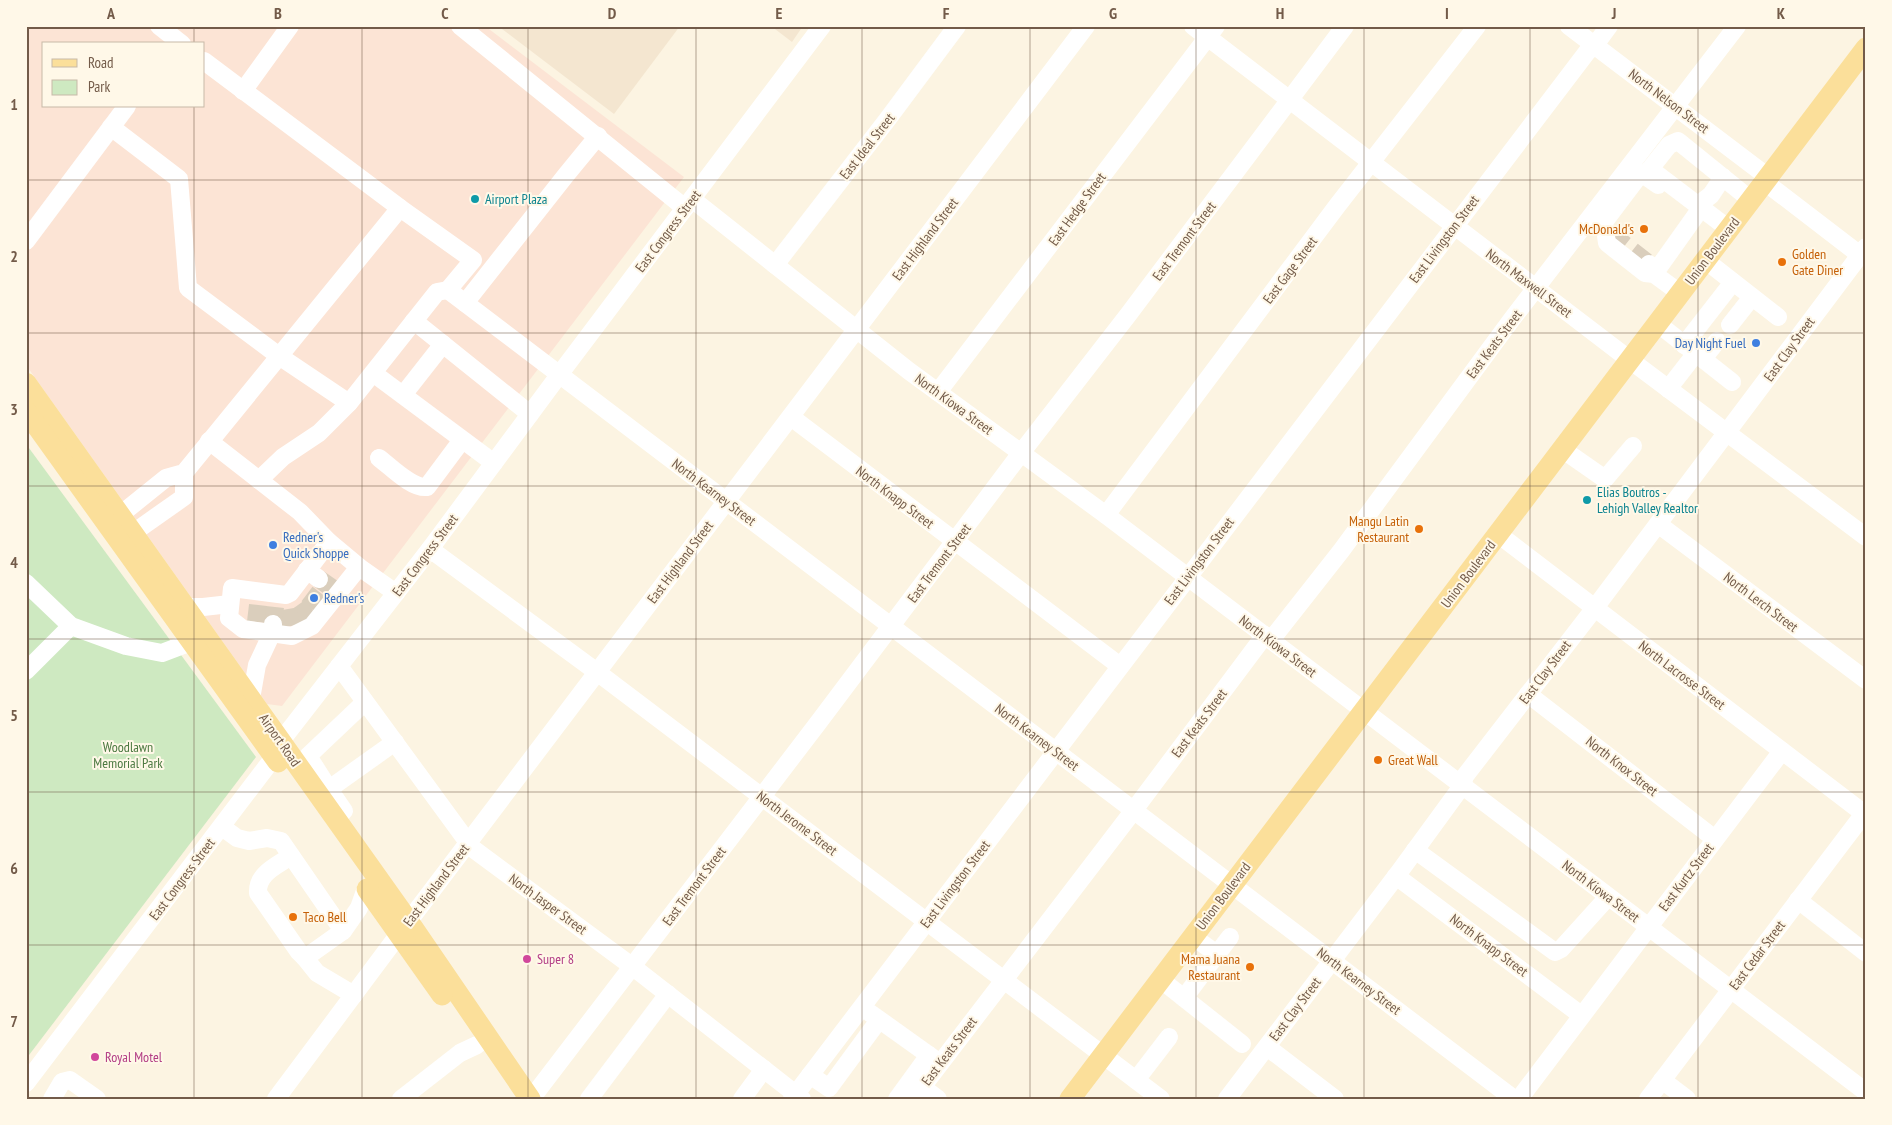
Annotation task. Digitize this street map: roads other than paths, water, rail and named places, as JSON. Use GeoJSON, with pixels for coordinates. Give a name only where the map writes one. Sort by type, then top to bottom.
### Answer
{"type":"FeatureCollection","features":[{"type":"Feature","properties":{"kind":"main road","name":"Union Boulevard"},"geometry":{"type":"LineString","coordinates":[[1071,1098],[1866,48]]}},
{"type":"Feature","properties":{"kind":"main road","name":"Airport Road"},"geometry":{"type":"LineString","coordinates":[[26,383],[251,699],[278,749],[366,888],[404,928],[530,1099]]}},
{"type":"Feature","properties":{"kind":"main road","name":"Airport Road"},"geometry":{"type":"LineString","coordinates":[[26,411],[191,642],[278,749],[311,774],[334,819],[512,1099]]}},
{"type":"Feature","properties":{"kind":"street"},"geometry":{"type":"LineString","coordinates":[[159,26],[177,42]]}},
{"type":"Feature","properties":{"kind":"street"},"geometry":{"type":"LineString","coordinates":[[243,91],[290,26]]}},
{"type":"Feature","properties":{"kind":"street","name":"North Kiowa Street"},"geometry":{"type":"LineString","coordinates":[[460,26],[598,136],[775,265],[938,392],[1106,515],[1866,1092]]}},
{"type":"Feature","properties":{"kind":"street","name":"East Congress Street"},"geometry":{"type":"LineString","coordinates":[[26,1083],[222,827],[338,666],[430,549],[822,26]]}},
{"type":"Feature","properties":{"kind":"street","name":"East Ideal Street"},"geometry":{"type":"LineString","coordinates":[[775,265],[957,26]]}},
{"type":"Feature","properties":{"kind":"street","name":"East Highland Street"},"geometry":{"type":"LineString","coordinates":[[276,1099],[1086,26]]}},
{"type":"Feature","properties":{"kind":"street","name":"North Maxwell Street"},"geometry":{"type":"LineString","coordinates":[[1193,26],[1211,32],[1289,100],[1668,389],[1866,537]]}},
{"type":"Feature","properties":{"kind":"street","name":"East Tremont Street"},"geometry":{"type":"LineString","coordinates":[[530,1099],[633,967],[1346,26]]}},
{"type":"Feature","properties":{"kind":"street","name":"East Gage Street"},"geometry":{"type":"LineString","coordinates":[[1106,515],[1337,206],[1476,26]]}},
{"type":"Feature","properties":{"kind":"street","name":"North Nelson Street"},"geometry":{"type":"LineString","coordinates":[[1569,26],[1863,251]]}},
{"type":"Feature","properties":{"kind":"street","name":"East Livingston Street"},"geometry":{"type":"LineString","coordinates":[[797,1097],[810,1075],[1454,226],[1587,52],[1610,26]]}},
{"type":"Feature","properties":{"kind":"street","name":"East Keats Street"},"geometry":{"type":"LineString","coordinates":[[918,1093],[934,1059],[1003,979],[1268,638],[1340,551],[1537,288],[1662,139],[1676,107],[1737,26]]}},
{"type":"Feature","properties":{"kind":"street","name":"East Hedge Street"},"geometry":{"type":"LineString","coordinates":[[938,392],[1211,32]]}},
{"type":"Feature","properties":{"kind":"street"},"geometry":{"type":"LineString","coordinates":[[205,62],[400,208],[473,260],[448,290],[437,292],[349,403],[319,433],[283,457],[259,480]]}},
{"type":"Feature","properties":{"kind":"street"},"geometry":{"type":"LineString","coordinates":[[26,241],[125,108]]}},
{"type":"Feature","properties":{"kind":"street"},"geometry":{"type":"LineString","coordinates":[[111,127],[179,179],[188,288],[278,356],[349,403]]}},
{"type":"Feature","properties":{"kind":"street"},"geometry":{"type":"LineString","coordinates":[[465,304],[598,136]]}},
{"type":"Feature","properties":{"kind":"street"},"geometry":{"type":"LineString","coordinates":[[1728,229],[1650,169],[1662,139],[1678,141],[1751,200]]}},
{"type":"Feature","properties":{"kind":"street"},"geometry":{"type":"LineString","coordinates":[[1695,203],[1675,198],[1641,173],[1604,222],[1608,232],[1607,243],[1645,273],[1651,269],[1695,203],[1711,195],[1723,177]]}},
{"type":"Feature","properties":{"kind":"street"},"geometry":{"type":"LineString","coordinates":[[120,515],[166,478],[184,473],[400,208]]}},
{"type":"Feature","properties":{"kind":"street","name":"East Clay Street"},"geometry":{"type":"LineString","coordinates":[[1227,1099],[1396,876],[1462,786],[1465,776],[1594,609],[1863,251]]}},
{"type":"Feature","properties":{"kind":"street"},"geometry":{"type":"LineString","coordinates":[[1705,260],[1778,317]]}},
{"type":"Feature","properties":{"kind":"street"},"geometry":{"type":"LineString","coordinates":[[1651,269],[1680,293]]}},
{"type":"Feature","properties":{"kind":"street"},"geometry":{"type":"LineString","coordinates":[[1668,389],[1695,352],[1733,282]]}},
{"type":"Feature","properties":{"kind":"street","name":"North Kearney Street"},"geometry":{"type":"LineString","coordinates":[[448,290],[1514,1099]]}},
{"type":"Feature","properties":{"kind":"street"},"geometry":{"type":"LineString","coordinates":[[1730,325],[1752,297]]}},
{"type":"Feature","properties":{"kind":"street"},"geometry":{"type":"LineString","coordinates":[[414,321],[530,414]]}},
{"type":"Feature","properties":{"kind":"street"},"geometry":{"type":"LineString","coordinates":[[1657,323],[1732,382]]}},
{"type":"Feature","properties":{"kind":"street"},"geometry":{"type":"LineString","coordinates":[[1695,352],[1718,341]]}},
{"type":"Feature","properties":{"kind":"street"},"geometry":{"type":"LineString","coordinates":[[403,396],[443,344]]}},
{"type":"Feature","properties":{"kind":"street"},"geometry":{"type":"LineString","coordinates":[[373,373],[494,463]]}},
{"type":"Feature","properties":{"kind":"street","name":"North Knapp Street"},"geometry":{"type":"LineString","coordinates":[[791,417],[1120,666]]}},
{"type":"Feature","properties":{"kind":"street"},"geometry":{"type":"LineString","coordinates":[[379,458],[413,484],[420,488],[427,487],[462,440]]}},
{"type":"Feature","properties":{"kind":"street"},"geometry":{"type":"LineString","coordinates":[[209,441],[300,512],[329,542],[359,567],[396,593]]}},
{"type":"Feature","properties":{"kind":"street"},"geometry":{"type":"LineString","coordinates":[[1562,449],[1605,479],[1632,446]]}},
{"type":"Feature","properties":{"kind":"street"},"geometry":{"type":"LineString","coordinates":[[133,533],[184,497],[184,473]]}},
{"type":"Feature","properties":{"kind":"street","name":"North Lerch Street"},"geometry":{"type":"LineString","coordinates":[[1658,524],[1866,680]]}},
{"type":"Feature","properties":{"kind":"street","name":"North Lacrosse Street"},"geometry":{"type":"LineString","coordinates":[[1498,534],[1594,609],[1865,813]]}},
{"type":"Feature","properties":{"kind":"street"},"geometry":{"type":"LineString","coordinates":[[251,699],[257,665],[287,610],[324,583],[329,542]]}},
{"type":"Feature","properties":{"kind":"street","name":"North Jerome Street"},"geometry":{"type":"LineString","coordinates":[[430,549],[597,672],[1161,1099]]}},
{"type":"Feature","properties":{"kind":"street"},"geometry":{"type":"LineString","coordinates":[[287,610],[232,588],[229,618],[243,629],[287,610],[324,583],[359,567]]}},
{"type":"Feature","properties":{"kind":"street"},"geometry":{"type":"LineString","coordinates":[[26,583],[71,626],[126,646],[162,653],[191,642]]}},
{"type":"Feature","properties":{"kind":"street"},"geometry":{"type":"LineString","coordinates":[[186,607],[230,604]]}},
{"type":"Feature","properties":{"kind":"street"},"geometry":{"type":"LineString","coordinates":[[26,671],[71,626]]}},
{"type":"Feature","properties":{"kind":"street","name":"North Jasper Street"},"geometry":{"type":"LineString","coordinates":[[338,666],[472,848],[633,967],[797,1097]]}},
{"type":"Feature","properties":{"kind":"street","name":"North Knox Street"},"geometry":{"type":"LineString","coordinates":[[1528,694],[1715,839]]}},
{"type":"Feature","properties":{"kind":"street"},"geometry":{"type":"LineString","coordinates":[[334,819],[344,811],[329,789],[311,774],[308,756],[365,702]]}},
{"type":"Feature","properties":{"kind":"street"},"geometry":{"type":"LineString","coordinates":[[329,789],[395,742]]}},
{"type":"Feature","properties":{"kind":"street","name":"East Kurtz Street"},"geometry":{"type":"LineString","coordinates":[[1519,1099],[1782,751]]}},
{"type":"Feature","properties":{"kind":"street","name":"East Cedar Street"},"geometry":{"type":"LineString","coordinates":[[1648,1099],[1865,813]]}},
{"type":"Feature","properties":{"kind":"street"},"geometry":{"type":"LineString","coordinates":[[222,827],[237,838],[249,841],[267,838],[281,841],[343,931]]}},
{"type":"Feature","properties":{"kind":"street"},"geometry":{"type":"LineString","coordinates":[[1415,850],[1555,952],[1562,949],[1608,897]]}},
{"type":"Feature","properties":{"kind":"street"},"geometry":{"type":"LineString","coordinates":[[291,856],[263,876],[257,884],[258,893],[317,972],[354,995]]}},
{"type":"Feature","properties":{"kind":"street","name":"North Knapp Street"},"geometry":{"type":"LineString","coordinates":[[1396,876],[1581,1015]]}},
{"type":"Feature","properties":{"kind":"street"},"geometry":{"type":"LineString","coordinates":[[305,958],[343,931],[359,908],[366,888]]}},
{"type":"Feature","properties":{"kind":"street"},"geometry":{"type":"LineString","coordinates":[[1798,900],[1866,953]]}},
{"type":"Feature","properties":{"kind":"street"},"geometry":{"type":"LineString","coordinates":[[1192,936],[1217,954]]}},
{"type":"Feature","properties":{"kind":"street"},"geometry":{"type":"LineString","coordinates":[[1184,998],[1230,937]]}},
{"type":"Feature","properties":{"kind":"street"},"geometry":{"type":"LineString","coordinates":[[1160,979],[1242,1044]]}},
{"type":"Feature","properties":{"kind":"street"},"geometry":{"type":"LineString","coordinates":[[589,1099],[668,994]]}},
{"type":"Feature","properties":{"kind":"street"},"geometry":{"type":"LineString","coordinates":[[862,1007],[934,1059],[897,1099]]}},
{"type":"Feature","properties":{"kind":"street"},"geometry":{"type":"LineString","coordinates":[[810,1075],[829,1088],[879,1020]]}},
{"type":"Feature","properties":{"kind":"street"},"geometry":{"type":"LineString","coordinates":[[1136,1080],[1169,1036]]}},
{"type":"Feature","properties":{"kind":"street"},"geometry":{"type":"LineString","coordinates":[[401,1099],[460,1053],[477,1045]]}},
{"type":"Feature","properties":{"kind":"street"},"geometry":{"type":"LineString","coordinates":[[1267,1046],[1335,1099]]}},
{"type":"Feature","properties":{"kind":"street"},"geometry":{"type":"LineString","coordinates":[[742,1099],[764,1069]]}},
{"type":"Feature","properties":{"kind":"street"},"geometry":{"type":"LineString","coordinates":[[26,1083],[52,1099],[62,1082],[70,1080],[97,1099]]}},
{"type":"Feature","properties":{"kind":"street"},"geometry":{"type":"LineString","coordinates":[[1662,1080],[1686,1099]]}},
{"type":"Feature","properties":{"kind":"street"},"geometry":{"type":"LineString","coordinates":[[918,1093],[938,1099]]}},
{"type":"Feature","properties":{"kind":"tunnel"},"geometry":{"type":"LineString","coordinates":[[1611,234],[1649,264]]}},
{"type":"Feature","properties":{"kind":"tunnel"},"geometry":{"type":"LineString","coordinates":[[319,579],[332,588]]}},
{"type":"Feature","properties":{"kind":"tunnel"},"geometry":{"type":"LineString","coordinates":[[307,594],[320,604]]}},
{"type":"Feature","properties":{"kind":"tunnel"},"geometry":{"type":"LineString","coordinates":[[256,622],[258,605]]}},
{"type":"Feature","properties":{"kind":"tunnel"},"geometry":{"type":"LineString","coordinates":[[298,605],[308,619]]}},
{"type":"Feature","properties":{"kind":"tunnel"},"geometry":{"type":"LineString","coordinates":[[273,624],[275,607]]}},
{"type":"Feature","properties":{"kind":"tunnel"},"geometry":{"type":"LineString","coordinates":[[288,609],[291,626]]}},
{"type":"Feature","properties":{"kind":"place","name":"Airport Plaza"},"geometry":{"type":"Point","coordinates":[475,199]}},
{"type":"Feature","properties":{"kind":"place","name":"McDonald's"},"geometry":{"type":"Point","coordinates":[1644,229]}},
{"type":"Feature","properties":{"kind":"place","name":"Golden Gate Diner"},"geometry":{"type":"Point","coordinates":[1782,262]}},
{"type":"Feature","properties":{"kind":"place","name":"Day Night Fuel"},"geometry":{"type":"Point","coordinates":[1756,343]}},
{"type":"Feature","properties":{"kind":"place","name":"Elias Boutros - Lehigh Valley Realtor"},"geometry":{"type":"Point","coordinates":[1587,500]}},
{"type":"Feature","properties":{"kind":"place","name":"Mangu Latin Restaurant"},"geometry":{"type":"Point","coordinates":[1419,529]}},
{"type":"Feature","properties":{"kind":"place","name":"Redner's Quick Shoppe"},"geometry":{"type":"Point","coordinates":[273,545]}},
{"type":"Feature","properties":{"kind":"place","name":"Redner's"},"geometry":{"type":"Point","coordinates":[314,598]}},
{"type":"Feature","properties":{"kind":"place","name":"Great Wall"},"geometry":{"type":"Point","coordinates":[1378,760]}},
{"type":"Feature","properties":{"kind":"place","name":"Taco Bell"},"geometry":{"type":"Point","coordinates":[293,917]}},
{"type":"Feature","properties":{"kind":"place","name":"Super 8"},"geometry":{"type":"Point","coordinates":[527,959]}},
{"type":"Feature","properties":{"kind":"place","name":"Mama Juana Restaurant"},"geometry":{"type":"Point","coordinates":[1250,967]}},
{"type":"Feature","properties":{"kind":"place","name":"Royal Motel"},"geometry":{"type":"Point","coordinates":[95,1057]}},
{"type":"Feature","properties":{"kind":"park label","name":"Woodlawn Memorial Park"},"geometry":{"type":"Point","coordinates":[128,756]}}]}
